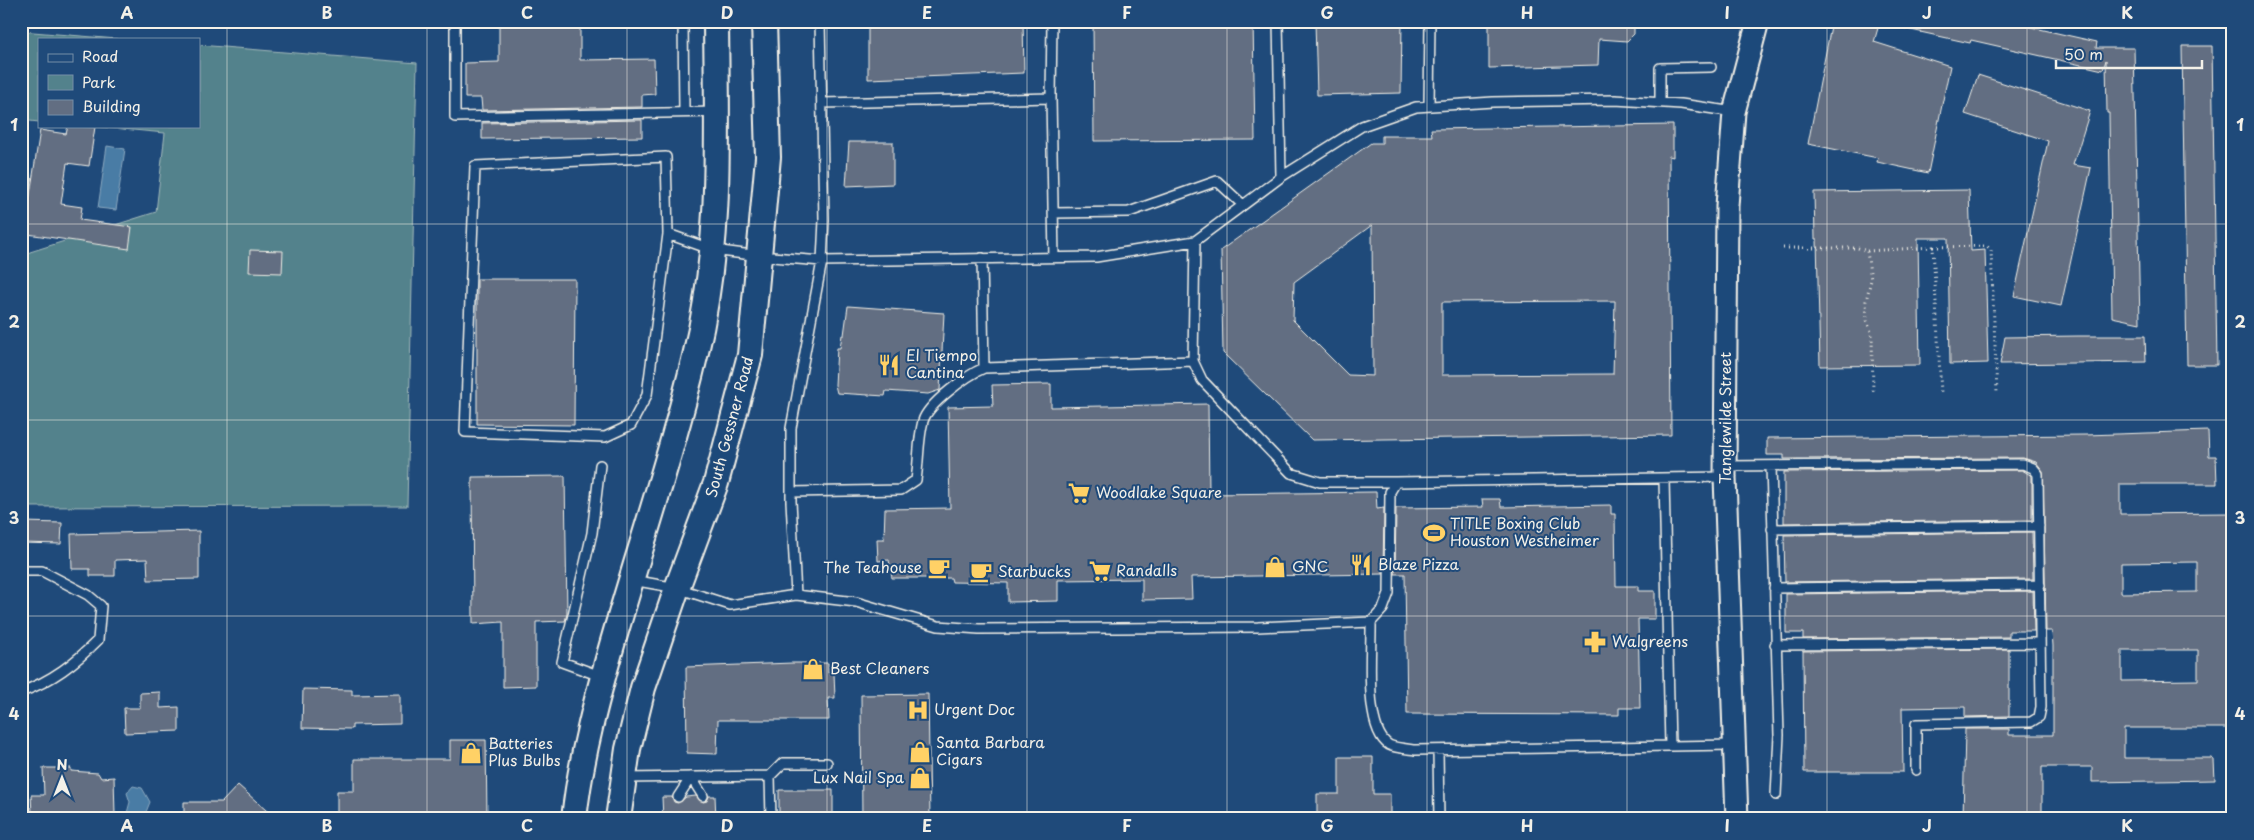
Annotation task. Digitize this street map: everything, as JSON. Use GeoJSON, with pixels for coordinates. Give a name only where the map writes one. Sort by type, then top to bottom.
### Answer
{"type":"FeatureCollection","features":[{"type":"Feature","properties":{"kind":"main road"},"geometry":{"type":"LineString","coordinates":[[574,819],[577,787],[603,677],[665,469],[697,350],[714,250],[707,112],[716,21]]}},
{"type":"Feature","properties":{"kind":"main road","name":"South Gessner Road"},"geometry":{"type":"LineString","coordinates":[[618,819],[628,749],[643,688],[677,588],[716,483],[750,355],[768,157],[764,21]]}},
{"type":"Feature","properties":{"kind":"street","name":"Tanglewilde Street"},"geometry":{"type":"LineString","coordinates":[[1737,819],[1725,471],[1727,206],[1734,112],[1758,21]]}},
{"type":"Feature","properties":{"kind":"lane"},"geometry":{"type":"LineString","coordinates":[[455,21],[455,117],[707,112]]}},
{"type":"Feature","properties":{"kind":"lane"},"geometry":{"type":"LineString","coordinates":[[683,21],[684,112]]}},
{"type":"Feature","properties":{"kind":"lane"},"geometry":{"type":"LineString","coordinates":[[796,595],[791,492],[792,428],[822,261],[824,220],[820,21]]}},
{"type":"Feature","properties":{"kind":"lane"},"geometry":{"type":"LineString","coordinates":[[1052,21],[1051,98],[1054,258]]}},
{"type":"Feature","properties":{"kind":"lane"},"geometry":{"type":"LineString","coordinates":[[1278,21],[1281,177]]}},
{"type":"Feature","properties":{"kind":"lane"},"geometry":{"type":"LineString","coordinates":[[1429,106],[1430,21]]}},
{"type":"Feature","properties":{"kind":"lane"},"geometry":{"type":"LineString","coordinates":[[1660,102],[1660,68],[1711,67]]}},
{"type":"Feature","properties":{"kind":"lane"},"geometry":{"type":"LineString","coordinates":[[822,103],[1051,98]]}},
{"type":"Feature","properties":{"kind":"lane"},"geometry":{"type":"LineString","coordinates":[[668,234],[714,250],[822,261],[1096,257],[1195,241],[1281,177],[1362,126],[1416,107],[1493,102],[1615,100],[1660,102],[1734,112]]}},
{"type":"Feature","properties":{"kind":"lane"},"geometry":{"type":"LineString","coordinates":[[666,157],[668,234],[647,395],[631,425],[605,437],[465,432],[474,166],[666,157]]}},
{"type":"Feature","properties":{"kind":"lane"},"geometry":{"type":"LineString","coordinates":[[1053,214],[1129,212],[1217,181],[1243,205]]}},
{"type":"Feature","properties":{"kind":"lane"},"geometry":{"type":"LineString","coordinates":[[1195,241],[1193,361],[1202,380],[1291,473],[1320,482],[1664,478],[1771,466],[2023,464],[2033,468],[2038,474],[2041,707],[2039,717],[2031,722],[1916,724],[1916,770]]}},
{"type":"Feature","properties":{"kind":"lane"},"geometry":{"type":"LineString","coordinates":[[982,258],[984,368]]}},
{"type":"Feature","properties":{"kind":"lane"},"geometry":{"type":"LineString","coordinates":[[791,492],[901,490],[916,480],[923,422],[928,411],[974,372],[984,368],[1193,361]]}},
{"type":"Feature","properties":{"kind":"lane"},"geometry":{"type":"LineString","coordinates":[[600,465],[592,533],[562,662],[603,677]]}},
{"type":"Feature","properties":{"kind":"lane"},"geometry":{"type":"LineString","coordinates":[[1771,466],[1779,735],[1776,795]]}},
{"type":"Feature","properties":{"kind":"lane"},"geometry":{"type":"LineString","coordinates":[[1664,478],[1670,746]]}},
{"type":"Feature","properties":{"kind":"lane"},"geometry":{"type":"LineString","coordinates":[[1396,482],[1390,492],[1389,593],[1383,609],[1371,622],[1372,710],[1378,731],[1389,744],[1415,750],[1733,745]]}},
{"type":"Feature","properties":{"kind":"lane"},"geometry":{"type":"LineString","coordinates":[[1772,529],[2039,526]]}},
{"type":"Feature","properties":{"kind":"lane"},"geometry":{"type":"LineString","coordinates":[[21,570],[42,571],[88,596],[101,606],[98,640],[74,664],[43,684],[21,692]]}},
{"type":"Feature","properties":{"kind":"lane"},"geometry":{"type":"LineString","coordinates":[[631,580],[677,588],[730,605],[796,595],[856,602],[938,626],[979,629],[1258,627],[1371,622]]}},
{"type":"Feature","properties":{"kind":"lane"},"geometry":{"type":"LineString","coordinates":[[1774,588],[2040,585]]}},
{"type":"Feature","properties":{"kind":"lane"},"geometry":{"type":"LineString","coordinates":[[1775,645],[2040,642]]}},
{"type":"Feature","properties":{"kind":"lane"},"geometry":{"type":"LineString","coordinates":[[1438,750],[1439,819]]}},
{"type":"Feature","properties":{"kind":"lane"},"geometry":{"type":"LineString","coordinates":[[624,778],[770,776],[783,763],[827,763]]}},
{"type":"Feature","properties":{"kind":"lane"},"geometry":{"type":"LineString","coordinates":[[770,776],[771,819]]}},
{"type":"Feature","properties":{"kind":"lane"},"geometry":{"type":"LineString","coordinates":[[690,777],[703,796]]}},
{"type":"Feature","properties":{"kind":"lane"},"geometry":{"type":"LineString","coordinates":[[678,797],[690,777]]}},
{"type":"Feature","properties":{"kind":"path"},"geometry":{"type":"LineString","coordinates":[[1783,248],[1858,248],[1867,250],[1987,246],[1991,250],[1997,393]]}},
{"type":"Feature","properties":{"kind":"path"},"geometry":{"type":"LineString","coordinates":[[1934,247],[1941,393]]}},
{"type":"Feature","properties":{"kind":"path"},"geometry":{"type":"LineString","coordinates":[[1867,250],[1871,280],[1866,302],[1867,321],[1872,334],[1872,393]]}},
{"type":"Feature","properties":{"kind":"green space"},"geometry":{"type":"Polygon","coordinates":[[[21,31],[105,38],[38,38],[38,122],[21,120],[21,31]]]}},
{"type":"Feature","properties":{"kind":"green space"},"geometry":{"type":"Polygon","coordinates":[[[200,45],[417,63],[407,506],[21,507],[21,259],[30,252],[156,212],[165,133],[112,128],[200,128],[200,45]]]}},
{"type":"Feature","properties":{"kind":"water"},"geometry":{"type":"Polygon","coordinates":[[[107,146],[125,149],[116,210],[98,208],[107,146]]]}},
{"type":"Feature","properties":{"kind":"water"},"geometry":{"type":"Polygon","coordinates":[[[133,786],[142,788],[150,802],[146,812],[146,819],[129,819],[127,813],[130,802],[127,793],[133,786]]]}},
{"type":"Feature","properties":{"kind":"building"},"geometry":{"type":"Polygon","coordinates":[[[499,21],[580,21],[580,60],[654,59],[655,94],[642,95],[642,107],[482,110],[481,98],[465,98],[465,63],[499,62],[499,21]]]}},
{"type":"Feature","properties":{"kind":"building"},"geometry":{"type":"Polygon","coordinates":[[[868,21],[1023,21],[1024,73],[868,79],[868,21]]]}},
{"type":"Feature","properties":{"kind":"building"},"geometry":{"type":"Polygon","coordinates":[[[1093,21],[1253,21],[1255,140],[1094,141],[1093,21]]]}},
{"type":"Feature","properties":{"kind":"building"},"geometry":{"type":"Polygon","coordinates":[[[1315,21],[1402,21],[1401,93],[1317,95],[1315,21]]]}},
{"type":"Feature","properties":{"kind":"building"},"geometry":{"type":"Polygon","coordinates":[[[1489,21],[1634,21],[1634,34],[1627,41],[1599,39],[1598,65],[1489,68],[1489,21]]]}},
{"type":"Feature","properties":{"kind":"building"},"geometry":{"type":"Polygon","coordinates":[[[1832,21],[1880,21],[1874,42],[1950,66],[1928,173],[1877,162],[1878,158],[1808,144],[1832,21]]]}},
{"type":"Feature","properties":{"kind":"building"},"geometry":{"type":"Polygon","coordinates":[[[1903,21],[2004,21],[2097,42],[2096,48],[2134,48],[2140,323],[2112,317],[2109,113],[2107,113],[2106,60],[2103,70],[1971,40],[1970,43],[1902,28],[1903,21]]]}},
{"type":"Feature","properties":{"kind":"building"},"geometry":{"type":"Polygon","coordinates":[[[2182,46],[2212,46],[2217,365],[2187,365],[2182,46]]]}},
{"type":"Feature","properties":{"kind":"building"},"geometry":{"type":"Polygon","coordinates":[[[1978,75],[2090,111],[2073,165],[2091,168],[2061,306],[2014,296],[2048,141],[1965,114],[1978,75]]]}},
{"type":"Feature","properties":{"kind":"building"},"geometry":{"type":"Polygon","coordinates":[[[642,120],[642,137],[482,139],[482,123],[642,120]]]}},
{"type":"Feature","properties":{"kind":"building"},"geometry":{"type":"Polygon","coordinates":[[[1673,125],[1673,157],[1669,156],[1671,435],[1312,440],[1223,353],[1221,250],[1371,143],[1382,143],[1382,136],[1432,136],[1431,129],[1673,125]],[[1372,225],[1294,282],[1293,320],[1348,375],[1373,376],[1372,225]],[[1615,301],[1442,302],[1442,375],[1613,374],[1615,301]]]}},
{"type":"Feature","properties":{"kind":"building"},"geometry":{"type":"Polygon","coordinates":[[[68,128],[95,128],[89,166],[67,163],[61,204],[82,207],[80,220],[132,227],[129,249],[21,233],[21,200],[29,201],[40,130],[66,134],[68,128]]]}},
{"type":"Feature","properties":{"kind":"building"},"geometry":{"type":"Polygon","coordinates":[[[849,142],[893,142],[893,184],[846,186],[849,142]]]}},
{"type":"Feature","properties":{"kind":"building"},"geometry":{"type":"Polygon","coordinates":[[[1969,190],[1971,251],[1985,250],[1988,363],[1950,364],[1948,238],[1918,238],[1920,365],[1820,366],[1814,192],[1969,190]]]}},
{"type":"Feature","properties":{"kind":"building"},"geometry":{"type":"Polygon","coordinates":[[[250,250],[283,251],[282,273],[249,272],[250,250]]]}},
{"type":"Feature","properties":{"kind":"building"},"geometry":{"type":"Polygon","coordinates":[[[477,279],[575,279],[574,425],[477,424],[477,279]]]}},
{"type":"Feature","properties":{"kind":"building","name":"El Tiempo Cantina"},"geometry":{"type":"Polygon","coordinates":[[[848,306],[944,313],[940,390],[928,394],[886,391],[885,396],[837,393],[835,385],[837,348],[840,348],[842,335],[844,335],[848,306]]]}},
{"type":"Feature","properties":{"kind":"building"},"geometry":{"type":"Polygon","coordinates":[[[2145,336],[2146,362],[2000,364],[2005,337],[2145,336]]]}},
{"type":"Feature","properties":{"kind":"building","name":"Woodlake Square"},"geometry":{"type":"Polygon","coordinates":[[[1051,384],[1051,407],[1208,404],[1209,494],[1376,492],[1377,509],[1384,508],[1383,574],[1191,577],[1192,599],[1142,600],[1142,579],[1058,580],[1058,601],[1008,602],[1008,583],[952,582],[951,578],[892,578],[889,560],[878,561],[877,539],[884,539],[885,509],[950,508],[948,407],[993,406],[992,385],[1051,384]]]}},
{"type":"Feature","properties":{"kind":"building"},"geometry":{"type":"Polygon","coordinates":[[[2208,431],[2209,456],[2216,456],[2217,484],[2120,484],[2120,514],[2231,513],[2233,728],[2124,728],[2124,758],[2211,758],[2214,760],[2215,780],[2092,782],[2092,767],[2042,767],[2042,819],[1963,819],[1965,729],[2009,729],[2009,735],[2053,735],[2053,646],[2052,631],[2046,631],[2043,471],[2036,462],[2023,458],[1784,459],[1784,455],[1767,455],[1767,438],[2086,435],[2208,431]],[[2197,562],[2121,563],[2121,593],[2197,592],[2197,562]],[[2122,650],[2122,681],[2198,680],[2198,650],[2122,650]]]}},
{"type":"Feature","properties":{"kind":"building"},"geometry":{"type":"Polygon","coordinates":[[[2022,470],[2032,476],[2032,520],[1784,523],[1784,472],[2022,470]]]}},
{"type":"Feature","properties":{"kind":"building"},"geometry":{"type":"Polygon","coordinates":[[[565,476],[567,614],[565,621],[536,622],[536,686],[503,687],[503,622],[473,624],[472,477],[565,476]]]}},
{"type":"Feature","properties":{"kind":"building"},"geometry":{"type":"Polygon","coordinates":[[[1482,499],[1500,499],[1501,507],[1611,505],[1611,514],[1615,514],[1616,586],[1638,586],[1638,591],[1655,591],[1655,619],[1638,619],[1640,708],[1619,708],[1619,715],[1407,714],[1405,574],[1395,574],[1396,508],[1483,507],[1482,499]]]}},
{"type":"Feature","properties":{"kind":"building"},"geometry":{"type":"Polygon","coordinates":[[[23,522],[62,523],[61,544],[22,543],[23,522]]]}},
{"type":"Feature","properties":{"kind":"building"},"geometry":{"type":"Polygon","coordinates":[[[199,531],[199,579],[148,580],[147,559],[115,560],[115,576],[90,576],[90,569],[72,569],[71,534],[199,531]]]}},
{"type":"Feature","properties":{"kind":"building"},"geometry":{"type":"Polygon","coordinates":[[[2032,532],[2033,579],[1785,582],[1784,535],[2032,532]]]}},
{"type":"Feature","properties":{"kind":"building"},"geometry":{"type":"Polygon","coordinates":[[[2033,591],[2034,631],[2009,631],[2009,637],[1803,639],[1803,633],[1786,633],[1786,594],[2033,591]]]}},
{"type":"Feature","properties":{"kind":"building"},"geometry":{"type":"Polygon","coordinates":[[[2009,649],[2009,716],[1965,717],[1965,707],[1902,708],[1903,772],[1804,772],[1803,651],[2009,649]]]}},
{"type":"Feature","properties":{"kind":"building"},"geometry":{"type":"Polygon","coordinates":[[[828,663],[828,673],[834,673],[835,698],[828,698],[829,720],[718,720],[717,754],[687,753],[686,667],[828,663]]]}},
{"type":"Feature","properties":{"kind":"building"},"geometry":{"type":"Polygon","coordinates":[[[303,689],[352,690],[352,695],[400,694],[400,724],[352,725],[352,729],[302,728],[303,689]]]}},
{"type":"Feature","properties":{"kind":"building"},"geometry":{"type":"Polygon","coordinates":[[[160,692],[160,708],[179,707],[179,731],[125,733],[124,708],[140,708],[140,693],[160,692]]]}},
{"type":"Feature","properties":{"kind":"building"},"geometry":{"type":"Polygon","coordinates":[[[928,694],[930,819],[862,819],[861,695],[928,694]]]}},
{"type":"Feature","properties":{"kind":"building"},"geometry":{"type":"Polygon","coordinates":[[[450,740],[486,740],[487,819],[337,819],[337,791],[354,791],[354,759],[450,759],[450,740]]]}},
{"type":"Feature","properties":{"kind":"building"},"geometry":{"type":"Polygon","coordinates":[[[1339,757],[1373,757],[1373,794],[1390,794],[1390,819],[1317,819],[1317,794],[1339,794],[1339,757]]]}},
{"type":"Feature","properties":{"kind":"building"},"geometry":{"type":"Polygon","coordinates":[[[43,768],[71,768],[71,771],[98,773],[101,778],[114,777],[115,815],[109,814],[107,819],[49,819],[45,815],[32,814],[31,795],[44,795],[43,768]]]}},
{"type":"Feature","properties":{"kind":"building"},"geometry":{"type":"Polygon","coordinates":[[[238,785],[276,819],[251,819],[245,814],[239,819],[184,819],[184,802],[222,802],[238,785]]]}},
{"type":"Feature","properties":{"kind":"building"},"geometry":{"type":"Polygon","coordinates":[[[779,790],[833,790],[833,819],[779,819],[779,790]]]}},
{"type":"Feature","properties":{"kind":"building"},"geometry":{"type":"Polygon","coordinates":[[[696,796],[703,802],[707,801],[709,796],[715,796],[716,819],[663,819],[662,797],[672,797],[674,802],[678,803],[686,797],[696,796]]]}},
{"type":"Feature","properties":{"kind":"place","name":"El Tiempo Cantina"},"geometry":{"type":"Point","coordinates":[889,365]}},
{"type":"Feature","properties":{"kind":"place","name":"Woodlake Square"},"geometry":{"type":"Point","coordinates":[1079,493]}},
{"type":"Feature","properties":{"kind":"place","name":"TITLE Boxing Club Houston Westheimer"},"geometry":{"type":"Point","coordinates":[1434,533]}},
{"type":"Feature","properties":{"kind":"place","name":"Blaze Pizza"},"geometry":{"type":"Point","coordinates":[1361,565]}},
{"type":"Feature","properties":{"kind":"place","name":"GNC"},"geometry":{"type":"Point","coordinates":[1275,567]}},
{"type":"Feature","properties":{"kind":"place","name":"The Teahouse"},"geometry":{"type":"Point","coordinates":[939,568]}},
{"type":"Feature","properties":{"kind":"place","name":"Randalls"},"geometry":{"type":"Point","coordinates":[1100,571]}},
{"type":"Feature","properties":{"kind":"place","name":"Starbucks"},"geometry":{"type":"Point","coordinates":[981,572]}},
{"type":"Feature","properties":{"kind":"place","name":"Walgreens"},"geometry":{"type":"Point","coordinates":[1595,642]}},
{"type":"Feature","properties":{"kind":"place","name":"Best Cleaners"},"geometry":{"type":"Point","coordinates":[813,669]}},
{"type":"Feature","properties":{"kind":"place","name":"Urgent Doc"},"geometry":{"type":"Point","coordinates":[918,710]}},
{"type":"Feature","properties":{"kind":"place","name":"Santa Barbara Cigars"},"geometry":{"type":"Point","coordinates":[920,752]}},
{"type":"Feature","properties":{"kind":"place","name":"Batteries Plus Bulbs"},"geometry":{"type":"Point","coordinates":[471,753]}},
{"type":"Feature","properties":{"kind":"place","name":"Lux Nail Spa"},"geometry":{"type":"Point","coordinates":[920,778]}}]}
